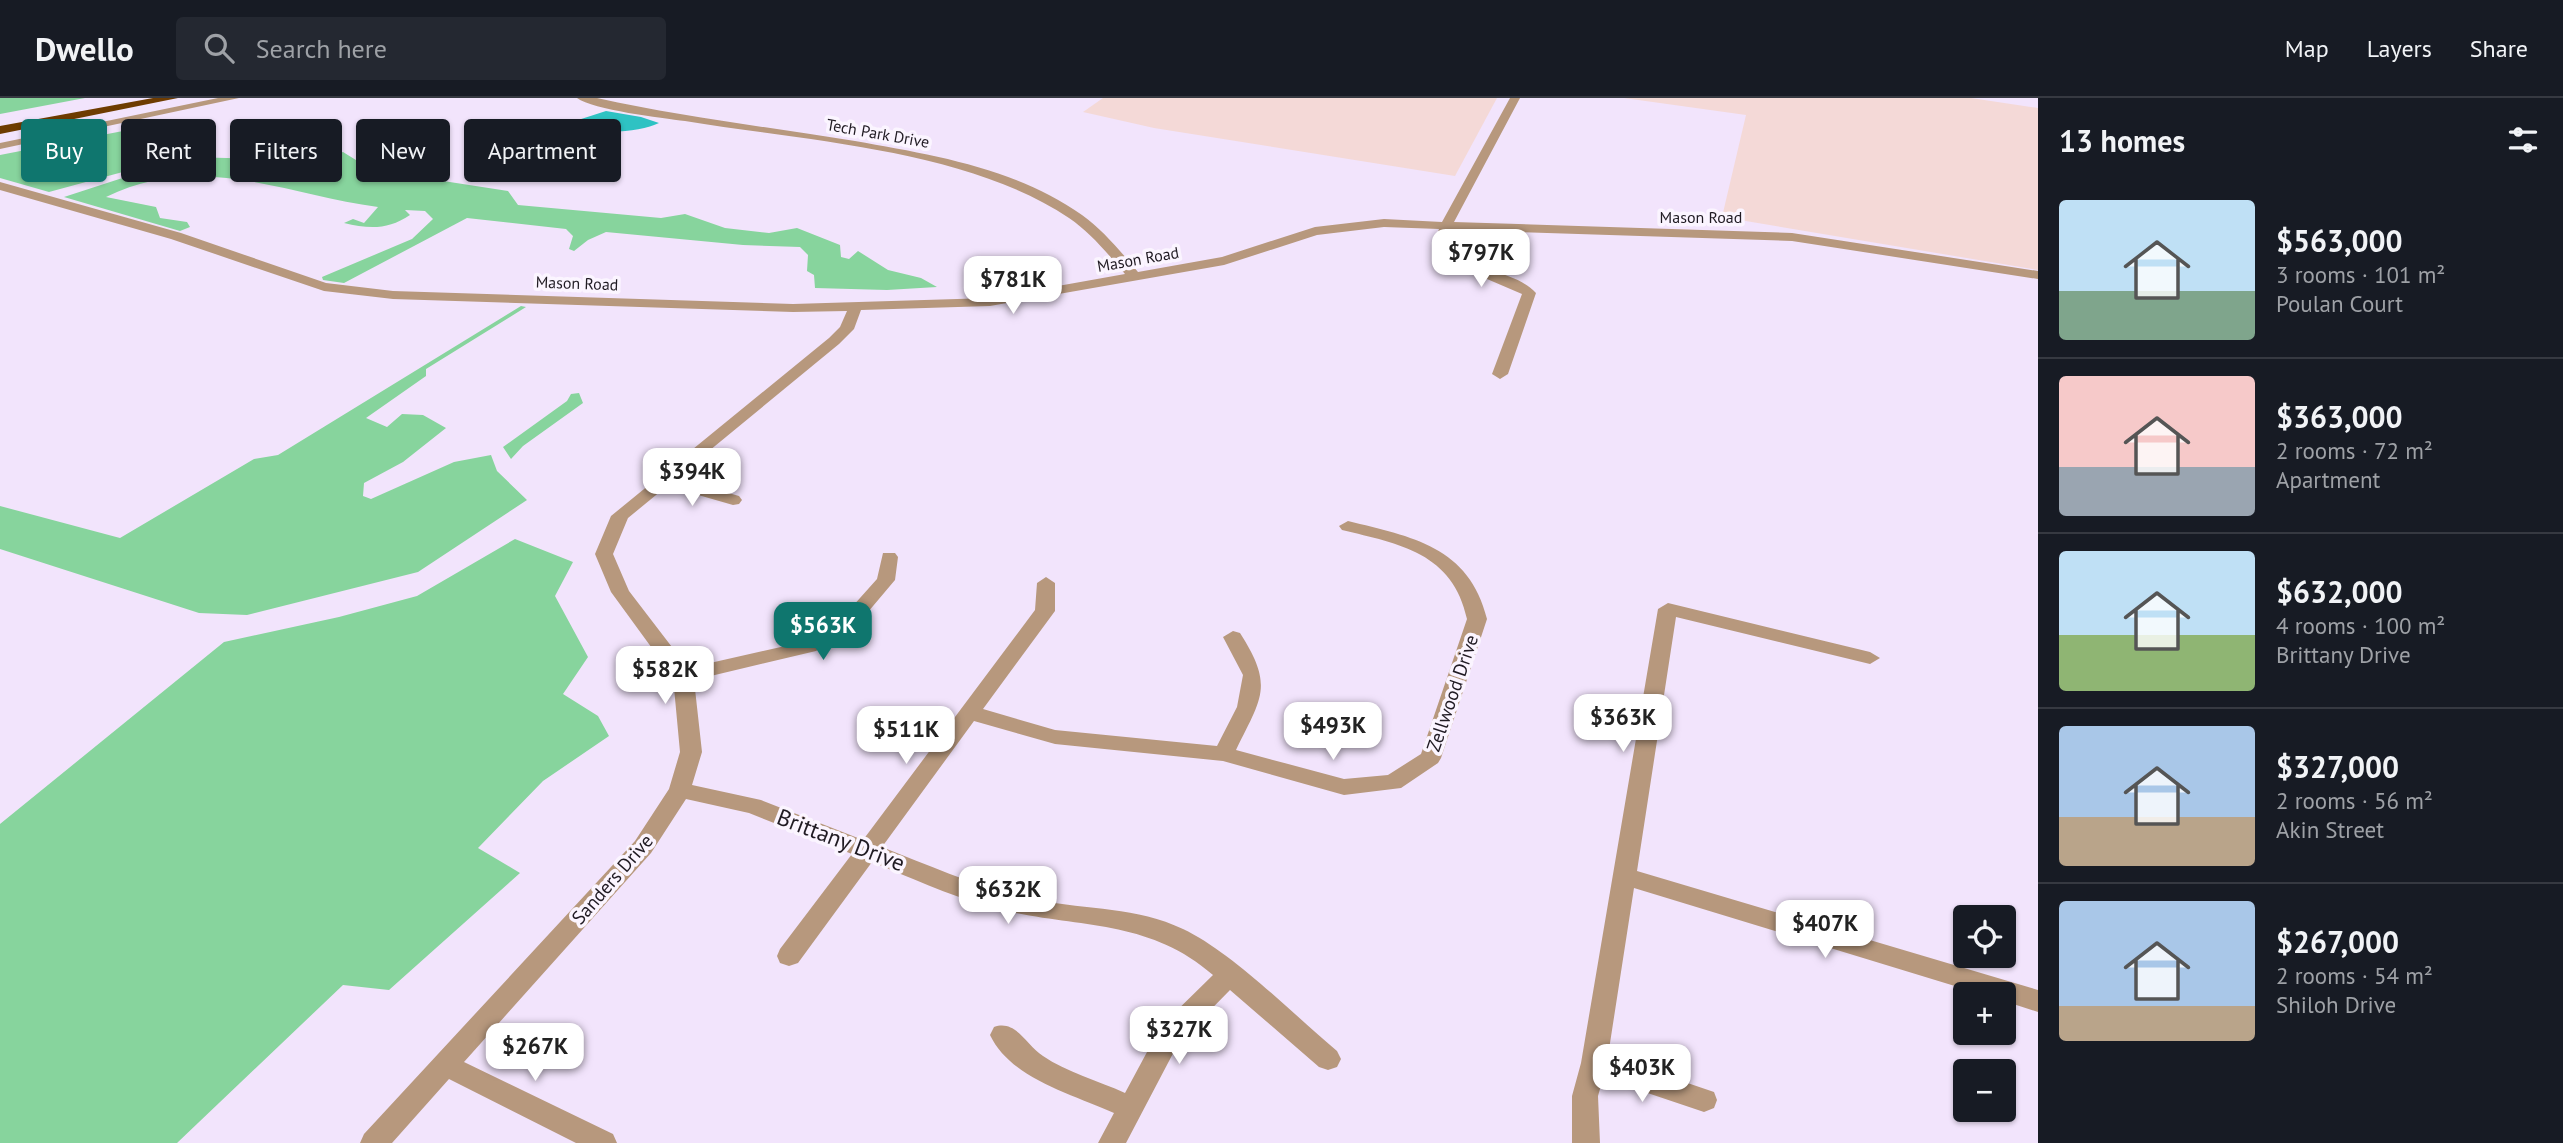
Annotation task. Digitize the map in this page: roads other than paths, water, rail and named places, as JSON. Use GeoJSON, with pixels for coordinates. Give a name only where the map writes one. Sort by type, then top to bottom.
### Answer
{"type":"FeatureCollection","features":[{"type":"Feature","properties":{"kind":"highway"},"geometry":{"type":"LineString","coordinates":[[0,123],[133,98]]}},
{"type":"Feature","properties":{"kind":"highway"},"geometry":{"type":"LineString","coordinates":[[0,130],[172,98]]}},
{"type":"Feature","properties":{"kind":"street"},"geometry":{"type":"LineString","coordinates":[[0,146],[234,98]]}},
{"type":"Feature","properties":{"kind":"street","name":"Tech Park Drive"},"geometry":{"type":"LineString","coordinates":[[582,98],[921,156],[983,172],[1043,197],[1078,218],[1106,243],[1134,276]]}},
{"type":"Feature","properties":{"kind":"street"},"geometry":{"type":"LineString","coordinates":[[1500,374],[1529,293],[1513,281],[1452,257],[1442,242],[1447,224],[1515,98]]}},
{"type":"Feature","properties":{"kind":"street","name":"Mason Road"},"geometry":{"type":"LineString","coordinates":[[0,186],[176,236],[324,288],[358,293],[855,308],[990,302],[1224,261],[1337,227],[1384,223],[1602,233],[1792,237],[2038,275]]}},
{"type":"Feature","properties":{"kind":"street"},"geometry":{"type":"LineString","coordinates":[[855,308],[853,320],[834,341],[620,516],[604,554],[620,592],[683,676],[809,647],[850,621],[886,580],[889,557]]}},
{"type":"Feature","properties":{"kind":"street"},"geometry":{"type":"LineString","coordinates":[[663,480],[733,500]]}},
{"type":"Feature","properties":{"kind":"street","name":"Zellwood Drive"},"geometry":{"type":"LineString","coordinates":[[971,713],[1055,737],[1223,754],[1344,787],[1392,782],[1430,758],[1477,619],[1475,598],[1456,571],[1426,550],[1349,526]]}},
{"type":"Feature","properties":{"kind":"street"},"geometry":{"type":"LineString","coordinates":[[789,956],[869,852],[1045,611],[1046,583]]}},
{"type":"Feature","properties":{"kind":"street"},"geometry":{"type":"LineString","coordinates":[[1586,1143],[1585,1096],[1594,1063],[1668,609],[1870,658]]}},
{"type":"Feature","properties":{"kind":"street"},"geometry":{"type":"LineString","coordinates":[[1223,754],[1247,707],[1253,676],[1233,637]]}},
{"type":"Feature","properties":{"kind":"street","name":"Sanders Drive"},"geometry":{"type":"LineString","coordinates":[[374,1143],[643,847],[680,790],[691,752],[683,676]]}},
{"type":"Feature","properties":{"kind":"street","name":"Brittany Drive"},"geometry":{"type":"LineString","coordinates":[[680,790],[753,806],[869,852],[1013,904],[1139,922],[1175,936],[1203,952],[1328,1059]]}},
{"type":"Feature","properties":{"kind":"street"},"geometry":{"type":"LineString","coordinates":[[1625,876],[2038,1001]]}},
{"type":"Feature","properties":{"kind":"street"},"geometry":{"type":"LineString","coordinates":[[1112,1143],[1170,1034],[1228,976]]}},
{"type":"Feature","properties":{"kind":"street"},"geometry":{"type":"LineString","coordinates":[[1003,1035],[1034,1065],[1129,1107]]}},
{"type":"Feature","properties":{"kind":"street"},"geometry":{"type":"LineString","coordinates":[[1594,1063],[1704,1100]]}},
{"type":"Feature","properties":{"kind":"street"},"geometry":{"type":"LineString","coordinates":[[446,1065],[603,1143]]}}]}
